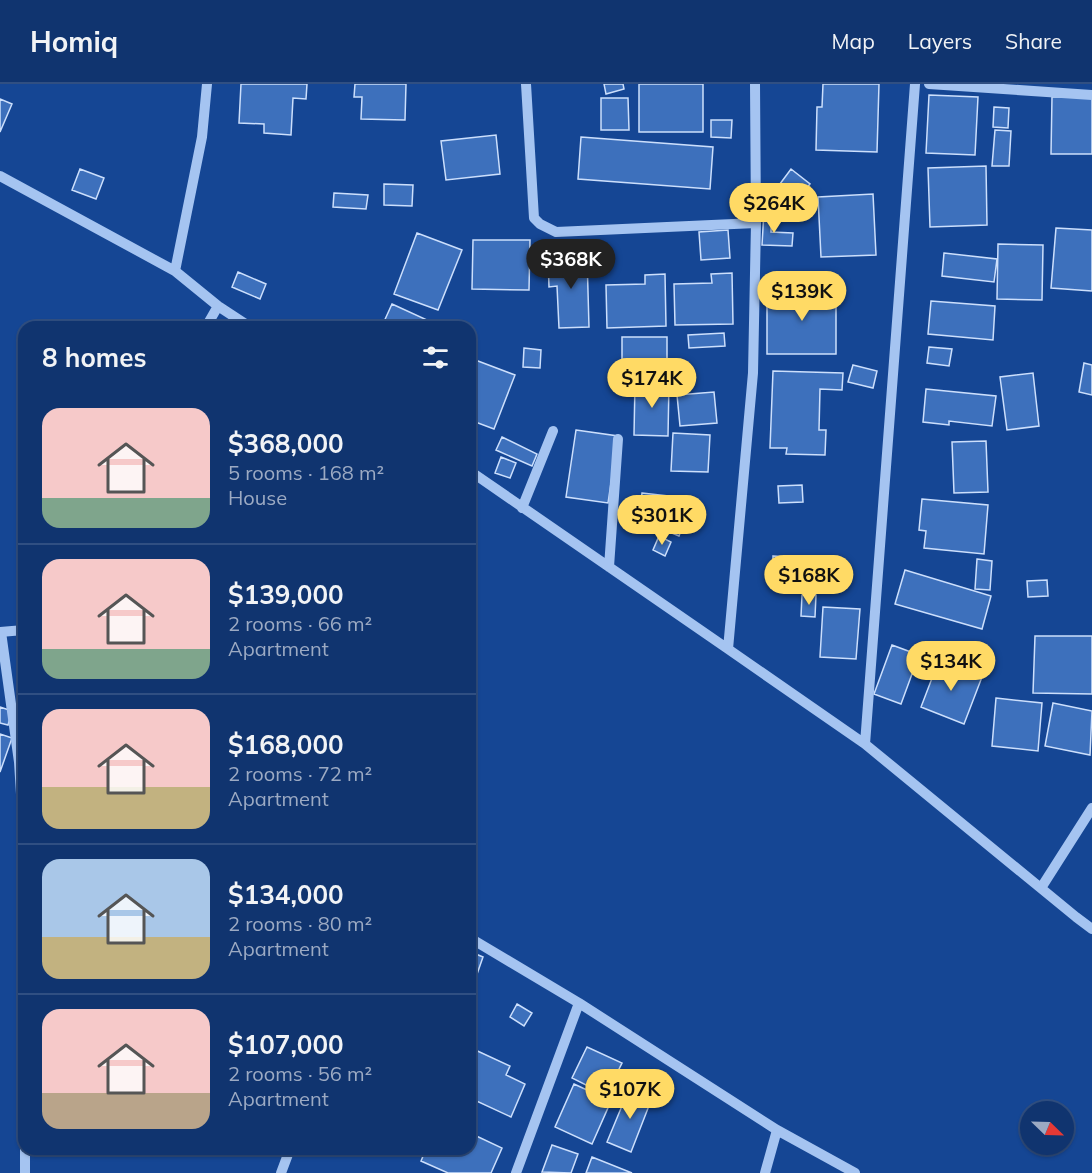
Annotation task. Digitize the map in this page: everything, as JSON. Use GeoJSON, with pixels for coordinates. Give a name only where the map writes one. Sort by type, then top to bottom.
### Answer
{"type":"FeatureCollection","features":[{"type":"Feature","properties":{"kind":"street"},"geometry":{"type":"LineString","coordinates":[[175,271],[202,136],[207,84]]}},
{"type":"Feature","properties":{"kind":"street"},"geometry":{"type":"LineString","coordinates":[[526,84],[534,218],[548,229],[556,232],[756,223]]}},
{"type":"Feature","properties":{"kind":"street"},"geometry":{"type":"LineString","coordinates":[[728,649],[753,373],[756,223],[755,84]]}},
{"type":"Feature","properties":{"kind":"street"},"geometry":{"type":"LineString","coordinates":[[865,744],[915,84]]}},
{"type":"Feature","properties":{"kind":"street"},"geometry":{"type":"LineString","coordinates":[[929,84],[1092,95]]}},
{"type":"Feature","properties":{"kind":"street"},"geometry":{"type":"LineString","coordinates":[[0,176],[175,271],[218,306],[241,321]]}},
{"type":"Feature","properties":{"kind":"street"},"geometry":{"type":"LineString","coordinates":[[209,321],[218,306]]}},
{"type":"Feature","properties":{"kind":"street"},"geometry":{"type":"LineString","coordinates":[[522,508],[553,430]]}},
{"type":"Feature","properties":{"kind":"street"},"geometry":{"type":"LineString","coordinates":[[609,567],[618,439]]}},
{"type":"Feature","properties":{"kind":"street"},"geometry":{"type":"LineString","coordinates":[[476,475],[865,744],[1092,929]]}},
{"type":"Feature","properties":{"kind":"street"},"geometry":{"type":"LineString","coordinates":[[18,631],[0,632],[18,755]]}},
{"type":"Feature","properties":{"kind":"street"},"geometry":{"type":"LineString","coordinates":[[1041,888],[1092,807]]}},
{"type":"Feature","properties":{"kind":"street"},"geometry":{"type":"LineString","coordinates":[[476,942],[579,1003],[777,1130],[855,1173]]}},
{"type":"Feature","properties":{"kind":"street"},"geometry":{"type":"LineString","coordinates":[[516,1173],[579,1003]]}},
{"type":"Feature","properties":{"kind":"street"},"geometry":{"type":"LineString","coordinates":[[765,1173],[777,1130]]}},
{"type":"Feature","properties":{"kind":"street"},"geometry":{"type":"LineString","coordinates":[[25,1155],[25,1173]]}},
{"type":"Feature","properties":{"kind":"street"},"geometry":{"type":"LineString","coordinates":[[281,1173],[288,1155]]}},
{"type":"Feature","properties":{"kind":"building"},"geometry":{"type":"Polygon","coordinates":[[[241,84],[307,84],[306,99],[293,98],[291,135],[264,133],[264,124],[239,123],[241,84]]]}},
{"type":"Feature","properties":{"kind":"building"},"geometry":{"type":"Polygon","coordinates":[[[355,84],[406,84],[405,120],[361,119],[362,97],[354,97],[355,84]]]}},
{"type":"Feature","properties":{"kind":"building"},"geometry":{"type":"Polygon","coordinates":[[[604,84],[623,84],[624,89],[606,94],[604,84]]]}},
{"type":"Feature","properties":{"kind":"building"},"geometry":{"type":"Polygon","coordinates":[[[639,84],[703,84],[703,132],[639,132],[639,84]]]}},
{"type":"Feature","properties":{"kind":"building"},"geometry":{"type":"Polygon","coordinates":[[[823,84],[879,84],[877,152],[816,150],[817,107],[822,107],[823,84]]]}},
{"type":"Feature","properties":{"kind":"building"},"geometry":{"type":"Polygon","coordinates":[[[929,95],[978,97],[975,155],[926,153],[929,95]]]}},
{"type":"Feature","properties":{"kind":"building"},"geometry":{"type":"Polygon","coordinates":[[[1052,97],[1092,97],[1092,154],[1051,154],[1052,97]]]}},
{"type":"Feature","properties":{"kind":"building"},"geometry":{"type":"Polygon","coordinates":[[[601,98],[628,98],[629,130],[601,130],[601,98]]]}},
{"type":"Feature","properties":{"kind":"building"},"geometry":{"type":"Polygon","coordinates":[[[0,99],[12,104],[0,132],[0,99]]]}},
{"type":"Feature","properties":{"kind":"building"},"geometry":{"type":"Polygon","coordinates":[[[994,107],[1009,108],[1008,128],[993,127],[994,107]]]}},
{"type":"Feature","properties":{"kind":"building"},"geometry":{"type":"Polygon","coordinates":[[[711,120],[732,120],[731,138],[711,137],[711,120]]]}},
{"type":"Feature","properties":{"kind":"building"},"geometry":{"type":"Polygon","coordinates":[[[995,130],[1011,131],[1009,166],[992,166],[995,130]]]}},
{"type":"Feature","properties":{"kind":"building"},"geometry":{"type":"Polygon","coordinates":[[[496,135],[500,174],[446,180],[441,141],[496,135]]]}},
{"type":"Feature","properties":{"kind":"building"},"geometry":{"type":"Polygon","coordinates":[[[581,137],[713,147],[710,189],[578,179],[581,137]]]}},
{"type":"Feature","properties":{"kind":"building"},"geometry":{"type":"Polygon","coordinates":[[[986,166],[987,225],[930,227],[928,168],[986,166]]]}},
{"type":"Feature","properties":{"kind":"building"},"geometry":{"type":"Polygon","coordinates":[[[80,169],[104,178],[96,199],[72,190],[80,169]]]}},
{"type":"Feature","properties":{"kind":"building"},"geometry":{"type":"Polygon","coordinates":[[[791,169],[810,184],[792,207],[774,192],[791,169]]]}},
{"type":"Feature","properties":{"kind":"building"},"geometry":{"type":"Polygon","coordinates":[[[384,184],[413,185],[412,206],[384,205],[384,184]]]}},
{"type":"Feature","properties":{"kind":"building"},"geometry":{"type":"Polygon","coordinates":[[[334,193],[368,195],[366,209],[333,207],[334,193]]]}},
{"type":"Feature","properties":{"kind":"building"},"geometry":{"type":"Polygon","coordinates":[[[873,194],[876,255],[821,257],[818,197],[873,194]]]}},
{"type":"Feature","properties":{"kind":"building"},"geometry":{"type":"Polygon","coordinates":[[[764,211],[772,212],[771,232],[793,233],[792,246],[762,245],[764,211]]]}},
{"type":"Feature","properties":{"kind":"building"},"geometry":{"type":"Polygon","coordinates":[[[1056,228],[1092,230],[1092,291],[1051,288],[1056,228]]]}},
{"type":"Feature","properties":{"kind":"building"},"geometry":{"type":"Polygon","coordinates":[[[728,230],[730,258],[701,260],[699,232],[728,230]]]}},
{"type":"Feature","properties":{"kind":"building"},"geometry":{"type":"Polygon","coordinates":[[[417,233],[462,250],[438,310],[394,294],[417,233]]]}},
{"type":"Feature","properties":{"kind":"building"},"geometry":{"type":"Polygon","coordinates":[[[473,240],[530,240],[529,290],[472,289],[473,240]]]}},
{"type":"Feature","properties":{"kind":"building"},"geometry":{"type":"Polygon","coordinates":[[[998,244],[1043,245],[1042,300],[997,299],[998,244]]]}},
{"type":"Feature","properties":{"kind":"building"},"geometry":{"type":"Polygon","coordinates":[[[944,253],[997,259],[994,282],[942,276],[944,253]]]}},
{"type":"Feature","properties":{"kind":"building"},"geometry":{"type":"Polygon","coordinates":[[[587,256],[589,327],[559,328],[557,286],[549,287],[548,258],[587,256]]]}},
{"type":"Feature","properties":{"kind":"building"},"geometry":{"type":"Polygon","coordinates":[[[238,272],[266,284],[260,299],[232,287],[238,272]]]}},
{"type":"Feature","properties":{"kind":"building"},"geometry":{"type":"Polygon","coordinates":[[[732,273],[733,324],[675,325],[674,284],[712,283],[711,274],[732,273]]]}},
{"type":"Feature","properties":{"kind":"building"},"geometry":{"type":"Polygon","coordinates":[[[665,274],[666,326],[607,328],[606,285],[645,284],[645,275],[665,274]]]}},
{"type":"Feature","properties":{"kind":"building"},"geometry":{"type":"Polygon","coordinates":[[[836,289],[836,354],[767,354],[767,290],[836,289]]]}},
{"type":"Feature","properties":{"kind":"building"},"geometry":{"type":"Polygon","coordinates":[[[931,301],[995,306],[993,340],[928,334],[931,301]]]}},
{"type":"Feature","properties":{"kind":"building"},"geometry":{"type":"Polygon","coordinates":[[[392,304],[429,321],[384,321],[392,304]]]}},
{"type":"Feature","properties":{"kind":"building"},"geometry":{"type":"Polygon","coordinates":[[[724,333],[725,346],[689,348],[688,335],[724,333]]]}},
{"type":"Feature","properties":{"kind":"building"},"geometry":{"type":"Polygon","coordinates":[[[622,337],[667,337],[667,381],[630,381],[629,365],[622,365],[622,337]]]}},
{"type":"Feature","properties":{"kind":"building"},"geometry":{"type":"Polygon","coordinates":[[[929,347],[952,349],[949,366],[927,363],[929,347]]]}},
{"type":"Feature","properties":{"kind":"building"},"geometry":{"type":"Polygon","coordinates":[[[524,348],[541,350],[540,368],[523,367],[524,348]]]}},
{"type":"Feature","properties":{"kind":"building"},"geometry":{"type":"Polygon","coordinates":[[[476,360],[515,375],[494,429],[476,422],[476,360]]]}},
{"type":"Feature","properties":{"kind":"building"},"geometry":{"type":"Polygon","coordinates":[[[1084,363],[1092,365],[1092,395],[1079,392],[1084,363]]]}},
{"type":"Feature","properties":{"kind":"building"},"geometry":{"type":"Polygon","coordinates":[[[853,365],[877,371],[873,388],[848,382],[853,365]]]}},
{"type":"Feature","properties":{"kind":"building"},"geometry":{"type":"Polygon","coordinates":[[[773,371],[843,373],[842,390],[820,389],[819,430],[826,430],[825,455],[786,454],[787,448],[770,448],[773,371]]]}},
{"type":"Feature","properties":{"kind":"building"},"geometry":{"type":"Polygon","coordinates":[[[1033,373],[1039,426],[1007,430],[1000,377],[1033,373]]]}},
{"type":"Feature","properties":{"kind":"building"},"geometry":{"type":"Polygon","coordinates":[[[635,383],[669,383],[668,436],[634,435],[635,383]]]}},
{"type":"Feature","properties":{"kind":"building"},"geometry":{"type":"Polygon","coordinates":[[[926,389],[996,396],[992,426],[949,421],[949,425],[923,422],[926,389]]]}},
{"type":"Feature","properties":{"kind":"building"},"geometry":{"type":"Polygon","coordinates":[[[714,392],[717,423],[680,426],[677,395],[714,392]]]}},
{"type":"Feature","properties":{"kind":"building"},"geometry":{"type":"Polygon","coordinates":[[[576,430],[618,436],[608,503],[566,497],[576,430]]]}},
{"type":"Feature","properties":{"kind":"building"},"geometry":{"type":"Polygon","coordinates":[[[673,433],[710,435],[708,472],[671,471],[673,433]]]}},
{"type":"Feature","properties":{"kind":"building"},"geometry":{"type":"Polygon","coordinates":[[[502,437],[537,454],[532,466],[496,450],[502,437]]]}},
{"type":"Feature","properties":{"kind":"building"},"geometry":{"type":"Polygon","coordinates":[[[986,441],[988,492],[954,493],[952,442],[986,441]]]}},
{"type":"Feature","properties":{"kind":"building"},"geometry":{"type":"Polygon","coordinates":[[[501,457],[516,463],[510,478],[495,473],[501,457]]]}},
{"type":"Feature","properties":{"kind":"building"},"geometry":{"type":"Polygon","coordinates":[[[802,485],[803,502],[779,503],[778,486],[802,485]]]}},
{"type":"Feature","properties":{"kind":"building"},"geometry":{"type":"Polygon","coordinates":[[[642,493],[668,496],[666,512],[640,509],[642,493]]]}},
{"type":"Feature","properties":{"kind":"building"},"geometry":{"type":"Polygon","coordinates":[[[922,499],[988,505],[984,554],[924,548],[926,531],[919,530],[922,499]]]}},
{"type":"Feature","properties":{"kind":"building"},"geometry":{"type":"Polygon","coordinates":[[[675,507],[688,512],[679,536],[667,531],[675,507]]]}},
{"type":"Feature","properties":{"kind":"building"},"geometry":{"type":"Polygon","coordinates":[[[659,536],[671,542],[665,556],[653,550],[659,536]]]}},
{"type":"Feature","properties":{"kind":"building"},"geometry":{"type":"Polygon","coordinates":[[[773,556],[790,557],[790,568],[773,568],[773,556]]]}},
{"type":"Feature","properties":{"kind":"building"},"geometry":{"type":"Polygon","coordinates":[[[977,559],[992,561],[990,590],[975,589],[977,559]]]}},
{"type":"Feature","properties":{"kind":"building"},"geometry":{"type":"Polygon","coordinates":[[[905,570],[991,596],[982,629],[895,604],[905,570]]]}},
{"type":"Feature","properties":{"kind":"building"},"geometry":{"type":"Polygon","coordinates":[[[1047,580],[1048,596],[1028,597],[1027,581],[1047,580]]]}},
{"type":"Feature","properties":{"kind":"building"},"geometry":{"type":"Polygon","coordinates":[[[802,595],[816,595],[815,617],[801,616],[802,595]]]}},
{"type":"Feature","properties":{"kind":"building"},"geometry":{"type":"Polygon","coordinates":[[[823,607],[860,609],[856,659],[820,657],[823,607]]]}},
{"type":"Feature","properties":{"kind":"building"},"geometry":{"type":"Polygon","coordinates":[[[1035,636],[1092,636],[1092,694],[1033,693],[1035,636]]]}},
{"type":"Feature","properties":{"kind":"building"},"geometry":{"type":"Polygon","coordinates":[[[892,645],[919,655],[901,704],[874,694],[892,645]]]}},
{"type":"Feature","properties":{"kind":"building"},"geometry":{"type":"Polygon","coordinates":[[[939,660],[982,677],[964,724],[921,707],[939,660]]]}},
{"type":"Feature","properties":{"kind":"building"},"geometry":{"type":"Polygon","coordinates":[[[996,698],[1042,703],[1038,751],[992,746],[996,698]]]}},
{"type":"Feature","properties":{"kind":"building"},"geometry":{"type":"Polygon","coordinates":[[[1053,703],[1092,711],[1090,755],[1045,746],[1053,703]]]}},
{"type":"Feature","properties":{"kind":"building"},"geometry":{"type":"Polygon","coordinates":[[[0,707],[12,711],[8,725],[0,723],[0,707]]]}},
{"type":"Feature","properties":{"kind":"building"},"geometry":{"type":"Polygon","coordinates":[[[0,734],[12,738],[0,772],[0,734]]]}},
{"type":"Feature","properties":{"kind":"building"},"geometry":{"type":"Polygon","coordinates":[[[476,954],[483,957],[476,977],[476,954]]]}},
{"type":"Feature","properties":{"kind":"building"},"geometry":{"type":"Polygon","coordinates":[[[517,1004],[532,1013],[524,1026],[510,1017],[517,1004]]]}},
{"type":"Feature","properties":{"kind":"building"},"geometry":{"type":"Polygon","coordinates":[[[587,1047],[622,1063],[612,1083],[597,1076],[592,1088],[572,1078],[587,1047]]]}},
{"type":"Feature","properties":{"kind":"building"},"geometry":{"type":"Polygon","coordinates":[[[476,1050],[510,1066],[506,1075],[525,1084],[511,1117],[476,1101],[476,1050]]]}},
{"type":"Feature","properties":{"kind":"building"},"geometry":{"type":"Polygon","coordinates":[[[574,1084],[611,1101],[592,1144],[555,1127],[574,1084]]]}},
{"type":"Feature","properties":{"kind":"building"},"geometry":{"type":"Polygon","coordinates":[[[629,1089],[652,1098],[631,1152],[607,1142],[629,1089]]]}},
{"type":"Feature","properties":{"kind":"building"},"geometry":{"type":"Polygon","coordinates":[[[476,1136],[502,1148],[491,1173],[448,1173],[421,1161],[424,1155],[476,1155],[476,1136]]]}},
{"type":"Feature","properties":{"kind":"building"},"geometry":{"type":"Polygon","coordinates":[[[552,1145],[578,1154],[571,1173],[542,1172],[552,1145]]]}},
{"type":"Feature","properties":{"kind":"building"},"geometry":{"type":"Polygon","coordinates":[[[592,1157],[632,1173],[586,1173],[592,1157]]]}}]}
